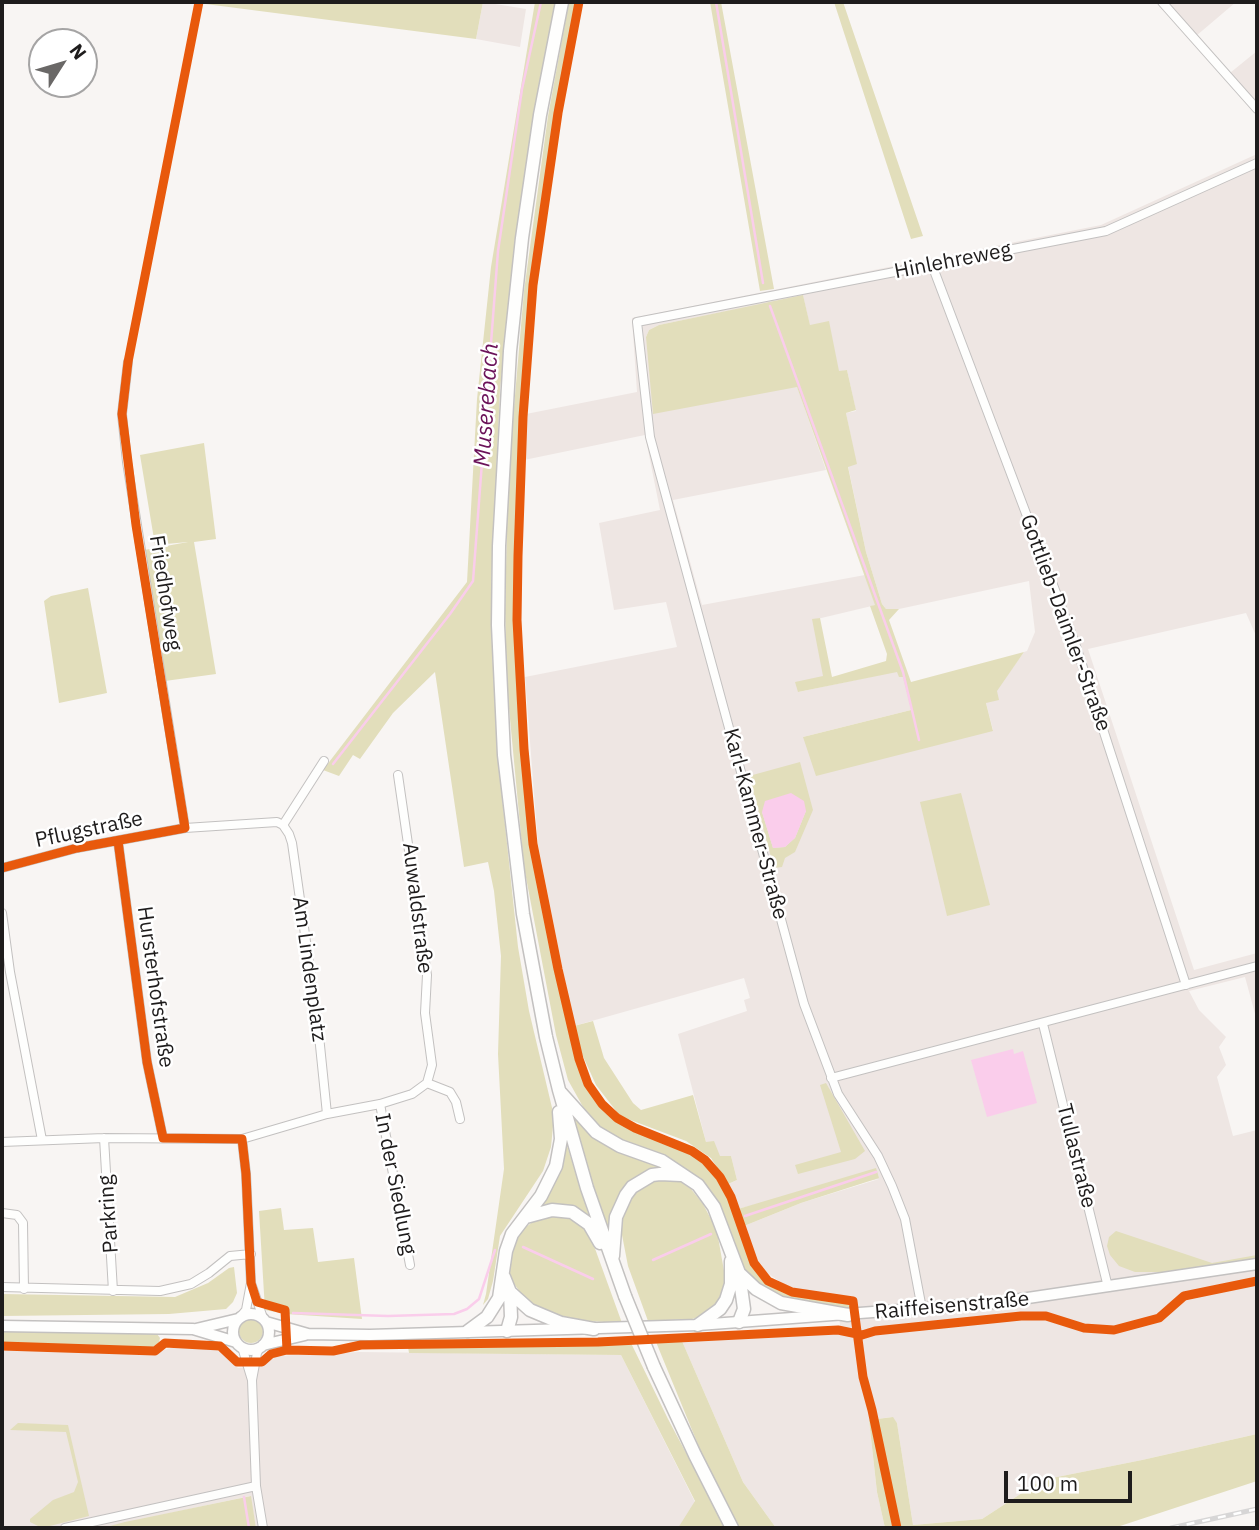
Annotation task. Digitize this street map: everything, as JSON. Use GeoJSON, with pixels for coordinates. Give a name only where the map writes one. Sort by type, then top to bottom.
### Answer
{"type":"FeatureCollection","features":[{"type":"Feature","properties":{"kind":"main road"},"geometry":{"type":"LineString","coordinates":[[562,2],[540,115],[522,238],[502,464],[498,612],[504,754],[516,865],[530,956],[559,1090],[612,1263],[654,1367],[732,1528]]}},
{"type":"Feature","properties":{"kind":"main road"},"geometry":{"type":"LineString","coordinates":[[559,1090],[596,1132],[620,1146],[662,1161],[698,1185],[714,1207],[723,1228],[735,1278],[733,1306],[738,1322]]}},
{"type":"Feature","properties":{"kind":"main road"},"geometry":{"type":"LineString","coordinates":[[507,1331],[511,1317],[505,1295],[506,1251],[512,1234],[541,1196],[556,1166],[561,1139],[559,1090]]}},
{"type":"Feature","properties":{"kind":"main road"},"geometry":{"type":"LineString","coordinates":[[612,1263],[616,1217],[625,1195],[641,1180],[660,1174],[685,1176]]}},
{"type":"Feature","properties":{"kind":"main road"},"geometry":{"type":"LineString","coordinates":[[526,1217],[552,1210],[572,1212],[580,1216],[589,1224],[612,1263]]}},
{"type":"Feature","properties":{"kind":"main road"},"geometry":{"type":"LineString","coordinates":[[735,1278],[781,1303],[848,1315]]}},
{"type":"Feature","properties":{"kind":"main road"},"geometry":{"type":"LineString","coordinates":[[698,1325],[720,1309],[735,1278]]}},
{"type":"Feature","properties":{"kind":"main road"},"geometry":{"type":"LineString","coordinates":[[505,1295],[544,1317],[594,1329]]}},
{"type":"Feature","properties":{"kind":"main road"},"geometry":{"type":"LineString","coordinates":[[468,1331],[487,1317],[505,1295]]}},
{"type":"Feature","properties":{"kind":"street"},"geometry":{"type":"LineString","coordinates":[[1162,2],[1257,109]]}},
{"type":"Feature","properties":{"kind":"street","name":"Hinlehreweg"},"geometry":{"type":"LineString","coordinates":[[636,322],[1106,231],[1257,163]]}},
{"type":"Feature","properties":{"kind":"street","name":"Gottlieb-Daimler-Straße"},"geometry":{"type":"LineString","coordinates":[[932,265],[1075,643],[1186,985]]}},
{"type":"Feature","properties":{"kind":"street","name":"Karl-Kammer-Straße"},"geometry":{"type":"LineString","coordinates":[[636,322],[650,437],[804,1004],[838,1094],[878,1156],[905,1219],[922,1309]]}},
{"type":"Feature","properties":{"kind":"street","name":"Friedhofweg"},"geometry":{"type":"LineString","coordinates":[[128,362],[122,414],[127,463],[185,828]]}},
{"type":"Feature","properties":{"kind":"street"},"geometry":{"type":"LineString","coordinates":[[283,825],[324,761]]}},
{"type":"Feature","properties":{"kind":"street","name":"Auwaldstraße"},"geometry":{"type":"LineString","coordinates":[[398,775],[427,975],[425,1013],[432,1065],[427,1083]]}},
{"type":"Feature","properties":{"kind":"street","name":"Pflugstraße"},"geometry":{"type":"LineString","coordinates":[[2,868],[77,848],[185,828],[277,822],[283,825]]}},
{"type":"Feature","properties":{"kind":"street","name":"Am Lindenplatz"},"geometry":{"type":"LineString","coordinates":[[283,825],[292,844],[318,1026],[327,1114]]}},
{"type":"Feature","properties":{"kind":"street","name":"Hursterhofstraße"},"geometry":{"type":"LineString","coordinates":[[118,841],[147,1062],[163,1138]]}},
{"type":"Feature","properties":{"kind":"street"},"geometry":{"type":"LineString","coordinates":[[2,913],[10,974],[42,1140]]}},
{"type":"Feature","properties":{"kind":"street"},"geometry":{"type":"LineString","coordinates":[[831,1078],[1257,966]]}},
{"type":"Feature","properties":{"kind":"street","name":"Tullastraße"},"geometry":{"type":"LineString","coordinates":[[1043,1024],[1108,1287]]}},
{"type":"Feature","properties":{"kind":"street"},"geometry":{"type":"LineString","coordinates":[[2,1142],[104,1138],[242,1139],[327,1114],[380,1104],[415,1093],[427,1083],[450,1092],[456,1102],[460,1119]]}},
{"type":"Feature","properties":{"kind":"street","name":"In der Siedlung"},"geometry":{"type":"LineString","coordinates":[[380,1104],[410,1265]]}},
{"type":"Feature","properties":{"kind":"street","name":"Parkring"},"geometry":{"type":"LineString","coordinates":[[104,1138],[113,1291]]}},
{"type":"Feature","properties":{"kind":"street"},"geometry":{"type":"LineString","coordinates":[[242,1139],[251,1283],[246,1310],[233,1327],[252,1380]]}},
{"type":"Feature","properties":{"kind":"street"},"geometry":{"type":"LineString","coordinates":[[2,1213],[17,1215],[23,1223],[24,1289]]}},
{"type":"Feature","properties":{"kind":"street"},"geometry":{"type":"LineString","coordinates":[[2,1287],[160,1291],[191,1284],[230,1256],[251,1254]]}},
{"type":"Feature","properties":{"kind":"street","name":"Raiffeisenstraße"},"geometry":{"type":"LineString","coordinates":[[262,1346],[308,1334],[370,1335],[698,1325],[922,1309],[994,1303],[1257,1264]]}},
{"type":"Feature","properties":{"kind":"street"},"geometry":{"type":"LineString","coordinates":[[251,1283],[269,1334],[257,1353],[252,1380],[256,1486],[263,1528]]}},
{"type":"Feature","properties":{"kind":"street"},"geometry":{"type":"LineString","coordinates":[[2,1326],[193,1329],[250,1314],[264,1320]]}},
{"type":"Feature","properties":{"kind":"street","name":"Raiffeisenstraße"},"geometry":{"type":"LineString","coordinates":[[264,1320],[308,1334]]}},
{"type":"Feature","properties":{"kind":"street"},"geometry":{"type":"LineString","coordinates":[[193,1329],[251,1350],[262,1346]]}},
{"type":"Feature","properties":{"kind":"street"},"geometry":{"type":"LineString","coordinates":[[65,1528],[256,1486]]}},
{"type":"Feature","properties":{"kind":"shaded area"},"geometry":{"type":"Polygon","coordinates":[[[190,2],[483,2],[476,39],[190,2]]]}},
{"type":"Feature","properties":{"kind":"shaded area"},"geometry":{"type":"Polygon","coordinates":[[[483,2],[526,9],[520,47],[476,39],[483,2]]]}},
{"type":"Feature","properties":{"kind":"shaded area"},"geometry":{"type":"Polygon","coordinates":[[[535,2],[556,2],[524,179],[500,389],[491,589],[492,650],[501,787],[518,947],[529,1011],[554,1116],[551,1147],[543,1171],[500,1236],[493,1281],[488,1299],[483,1305],[504,1169],[498,1054],[501,956],[488,862],[464,867],[435,672],[393,713],[360,759],[353,755],[339,776],[323,770],[467,582],[477,399],[491,267],[535,2]]]}},
{"type":"Feature","properties":{"kind":"shaded area"},"geometry":{"type":"Polygon","coordinates":[[[569,2],[578,2],[564,66],[543,200],[524,357],[516,518],[515,623],[521,757],[531,844],[545,924],[575,1056],[583,1081],[595,1099],[616,1122],[678,1146],[712,1171],[728,1198],[751,1263],[767,1284],[786,1294],[851,1302],[851,1309],[784,1299],[752,1279],[742,1266],[708,1189],[695,1175],[664,1155],[612,1137],[598,1128],[568,1080],[556,1035],[524,867],[507,687],[505,612],[508,477],[524,291],[548,116],[569,2]]]}},
{"type":"Feature","properties":{"kind":"shaded area"},"geometry":{"type":"Polygon","coordinates":[[[710,2],[721,2],[774,289],[760,291],[710,2]]]}},
{"type":"Feature","properties":{"kind":"shaded area"},"geometry":{"type":"Polygon","coordinates":[[[834,2],[843,2],[923,236],[911,239],[834,2]]]}},
{"type":"Feature","properties":{"kind":"shaded area"},"geometry":{"type":"Polygon","coordinates":[[[1165,2],[1236,2],[1196,36],[1165,2]]]}},
{"type":"Feature","properties":{"kind":"shaded area"},"geometry":{"type":"Polygon","coordinates":[[[1257,51],[1257,115],[1225,77],[1257,51]]]}},
{"type":"Feature","properties":{"kind":"shaded area"},"geometry":{"type":"Polygon","coordinates":[[[1257,154],[1257,638],[1246,613],[1088,649],[1194,970],[1257,953],[1257,1021],[1245,977],[1189,991],[1199,1010],[1226,1037],[1219,1047],[1226,1065],[1217,1077],[1233,1136],[1257,1130],[1257,1434],[1042,1480],[982,1519],[913,1525],[897,1423],[892,1417],[869,1420],[877,1492],[885,1528],[776,1528],[743,1482],[682,1341],[841,1332],[836,1294],[815,1294],[788,1287],[767,1273],[754,1255],[744,1226],[801,1203],[879,1179],[798,1193],[738,1209],[728,1184],[737,1180],[731,1156],[720,1157],[706,1142],[678,1034],[747,1011],[744,1000],[750,998],[744,978],[574,1026],[538,845],[525,677],[677,647],[666,602],[614,610],[599,523],[660,510],[645,435],[524,460],[526,414],[637,392],[632,318],[1101,225],[1257,154]],[[803,296],[659,325],[649,330],[646,337],[797,386],[826,470],[673,500],[702,605],[865,575],[876,605],[813,620],[824,676],[798,692],[898,671],[903,676],[911,710],[803,737],[993,730],[986,703],[1027,651],[1035,632],[1029,581],[899,609],[886,609],[882,604],[866,552],[848,466],[856,463],[846,413],[856,411],[847,370],[839,372],[810,326],[803,296]]]}},
{"type":"Feature","properties":{"kind":"shaded area"},"geometry":{"type":"Polygon","coordinates":[[[803,295],[810,325],[829,321],[839,371],[847,370],[856,410],[846,413],[857,464],[848,467],[866,552],[882,604],[886,609],[899,609],[889,620],[911,682],[1024,652],[997,691],[999,700],[986,703],[993,731],[816,776],[803,737],[911,710],[903,677],[899,677],[897,672],[798,692],[795,682],[823,676],[812,619],[820,618],[832,677],[886,661],[887,654],[870,606],[875,605],[797,387],[653,414],[646,337],[649,330],[659,325],[803,295]]]}},
{"type":"Feature","properties":{"kind":"shaded area"},"geometry":{"type":"Polygon","coordinates":[[[204,443],[216,539],[194,542],[216,674],[165,681],[144,550],[188,542],[155,545],[140,455],[204,443]]]}},
{"type":"Feature","properties":{"kind":"shaded area"},"geometry":{"type":"Polygon","coordinates":[[[88,588],[107,693],[59,703],[44,601],[51,596],[88,588]]]}},
{"type":"Feature","properties":{"kind":"shaded area"},"geometry":{"type":"Polygon","coordinates":[[[800,762],[813,810],[795,852],[785,858],[782,867],[774,868],[749,776],[800,762]],[[806,811],[762,812],[773,848],[785,847],[795,838],[806,811]]]}},
{"type":"Feature","properties":{"kind":"shaded area"},"geometry":{"type":"Polygon","coordinates":[[[791,793],[804,801],[806,811],[795,838],[785,847],[773,848],[762,812],[765,801],[791,793]]]}},
{"type":"Feature","properties":{"kind":"shaded area"},"geometry":{"type":"Polygon","coordinates":[[[961,793],[990,905],[947,916],[920,802],[961,793]]]}},
{"type":"Feature","properties":{"kind":"shaded area"},"geometry":{"type":"Polygon","coordinates":[[[593,1021],[604,1058],[633,1103],[641,1110],[693,1095],[706,1142],[714,1141],[720,1156],[731,1156],[737,1180],[728,1184],[711,1158],[686,1141],[620,1116],[596,1085],[582,1054],[574,1026],[593,1021]]]}},
{"type":"Feature","properties":{"kind":"shaded area"},"geometry":{"type":"Polygon","coordinates":[[[1013,1049],[1014,1054],[1023,1051],[1037,1103],[987,1117],[971,1060],[1013,1049]]]}},
{"type":"Feature","properties":{"kind":"shaded area"},"geometry":{"type":"Polygon","coordinates":[[[826,1083],[865,1151],[855,1159],[798,1174],[795,1165],[841,1152],[820,1085],[826,1083]]]}},
{"type":"Feature","properties":{"kind":"shaded area"},"geometry":{"type":"Polygon","coordinates":[[[571,1112],[665,1167],[633,1181],[609,1236],[571,1112]]]}},
{"type":"Feature","properties":{"kind":"shaded area"},"geometry":{"type":"Polygon","coordinates":[[[566,1142],[589,1216],[587,1218],[536,1209],[550,1191],[561,1167],[566,1142]]]}},
{"type":"Feature","properties":{"kind":"shaded area"},"geometry":{"type":"Polygon","coordinates":[[[876,1168],[879,1178],[801,1203],[744,1226],[738,1209],[876,1168]]]}},
{"type":"Feature","properties":{"kind":"shaded area"},"geometry":{"type":"Polygon","coordinates":[[[650,1180],[678,1180],[691,1189],[712,1221],[718,1237],[726,1282],[724,1295],[716,1308],[708,1314],[692,1319],[648,1321],[628,1266],[622,1235],[622,1216],[631,1195],[650,1180]]]}},
{"type":"Feature","properties":{"kind":"shaded area"},"geometry":{"type":"Polygon","coordinates":[[[281,1208],[284,1230],[313,1228],[318,1262],[354,1258],[362,1319],[265,1310],[259,1211],[281,1208]]]}},
{"type":"Feature","properties":{"kind":"shaded area"},"geometry":{"type":"Polygon","coordinates":[[[548,1214],[574,1217],[589,1232],[622,1323],[587,1321],[544,1313],[525,1299],[512,1281],[508,1267],[515,1241],[523,1229],[548,1214]]]}},
{"type":"Feature","properties":{"kind":"shaded area"},"geometry":{"type":"Polygon","coordinates":[[[1116,1231],[1212,1263],[1257,1255],[1257,1259],[1214,1267],[1135,1272],[1119,1266],[1110,1255],[1107,1246],[1109,1237],[1116,1231]]]}},
{"type":"Feature","properties":{"kind":"shaded area"},"geometry":{"type":"Polygon","coordinates":[[[234,1267],[237,1293],[226,1309],[169,1314],[2,1316],[2,1294],[175,1297],[208,1283],[234,1267]]]}},
{"type":"Feature","properties":{"kind":"shaded area"},"geometry":{"type":"Polygon","coordinates":[[[251,1319],[260,1322],[263,1331],[260,1340],[251,1343],[242,1340],[239,1331],[242,1322],[251,1319]]]}},
{"type":"Feature","properties":{"kind":"shaded area"},"geometry":{"type":"Polygon","coordinates":[[[2,1330],[157,1334],[160,1338],[152,1348],[2,1343],[2,1330]]]}},
{"type":"Feature","properties":{"kind":"shaded area"},"geometry":{"type":"Polygon","coordinates":[[[682,1341],[743,1482],[776,1528],[739,1528],[708,1469],[656,1342],[682,1341]]]}},
{"type":"Feature","properties":{"kind":"shaded area"},"geometry":{"type":"Polygon","coordinates":[[[631,1343],[726,1528],[678,1528],[695,1501],[621,1355],[409,1353],[408,1347],[631,1343]]]}},
{"type":"Feature","properties":{"kind":"shaded area"},"geometry":{"type":"Polygon","coordinates":[[[174,1347],[216,1347],[238,1368],[261,1366],[276,1356],[359,1352],[621,1355],[708,1528],[256,1528],[250,1496],[101,1528],[2,1528],[2,1348],[154,1353],[174,1347]]]}},
{"type":"Feature","properties":{"kind":"shaded area"},"geometry":{"type":"Polygon","coordinates":[[[893,1417],[897,1423],[913,1525],[982,1519],[1042,1480],[1257,1434],[1257,1481],[1114,1528],[900,1528],[877,1419],[893,1417]]]}},
{"type":"Feature","properties":{"kind":"shaded area"},"geometry":{"type":"Polygon","coordinates":[[[869,1420],[894,1528],[885,1528],[877,1492],[869,1420]]]}},
{"type":"Feature","properties":{"kind":"shaded area"},"geometry":{"type":"Polygon","coordinates":[[[18,1423],[68,1425],[89,1516],[42,1528],[30,1522],[30,1519],[53,1500],[74,1492],[78,1482],[66,1432],[10,1430],[18,1423]]]}},
{"type":"Feature","properties":{"kind":"shaded area"},"geometry":{"type":"Polygon","coordinates":[[[251,1496],[256,1528],[102,1528],[125,1522],[251,1496]]]}},
{"type":"Feature","properties":{"kind":"waterway","name":"Muserebach"},"geometry":{"type":"LineString","coordinates":[[333,764],[473,581],[498,251],[522,89],[541,2]]}},
{"type":"Feature","properties":{"kind":"waterway"},"geometry":{"type":"LineString","coordinates":[[716,2],[763,283]]}},
{"type":"Feature","properties":{"kind":"waterway"},"geometry":{"type":"LineString","coordinates":[[770,306],[903,672],[919,740]]}},
{"type":"Feature","properties":{"kind":"waterway"},"geometry":{"type":"LineString","coordinates":[[745,1216],[876,1172]]}},
{"type":"Feature","properties":{"kind":"waterway"},"geometry":{"type":"LineString","coordinates":[[653,1260],[711,1234]]}},
{"type":"Feature","properties":{"kind":"waterway"},"geometry":{"type":"LineString","coordinates":[[523,1247],[593,1279]]}},
{"type":"Feature","properties":{"kind":"waterway"},"geometry":{"type":"LineString","coordinates":[[293,1313],[388,1316],[454,1314],[467,1309],[479,1299],[495,1250]]}},
{"type":"Feature","properties":{"kind":"waterway","name":"Muserebach"},"geometry":{"type":"LineString","coordinates":[[244,1497],[249,1528]]}},
{"type":"Feature","properties":{"kind":"railway"},"geometry":{"type":"LineString","coordinates":[[1171,1528],[1257,1509]]}},
{"type":"Feature","properties":{"kind":"cycle path"},"geometry":{"type":"LineString","coordinates":[[2,868],[77,848],[185,828],[136,525],[122,414],[128,362],[199,2]]}},
{"type":"Feature","properties":{"kind":"cycle path"},"geometry":{"type":"LineString","coordinates":[[579,2],[558,113],[533,285],[523,417],[518,556],[517,620],[524,749],[533,844],[558,969],[579,1059],[588,1084],[602,1104],[617,1118],[635,1128],[692,1151],[705,1160],[720,1177],[731,1197],[754,1263],[768,1281],[792,1292],[853,1301],[863,1377],[897,1528]]}},
{"type":"Feature","properties":{"kind":"cycle path"},"geometry":{"type":"LineString","coordinates":[[118,841],[147,1062],[163,1138],[242,1139],[251,1283],[257,1302],[285,1310],[287,1350]]}},
{"type":"Feature","properties":{"kind":"cycle path"},"geometry":{"type":"LineString","coordinates":[[2,1346],[155,1351],[165,1343],[220,1346],[237,1362],[262,1362],[271,1354],[287,1350],[333,1351],[361,1345],[598,1342],[838,1330],[862,1335],[875,1331],[1021,1316],[1046,1316],[1084,1328],[1114,1330],[1159,1318],[1184,1296],[1257,1281]]}}]}
